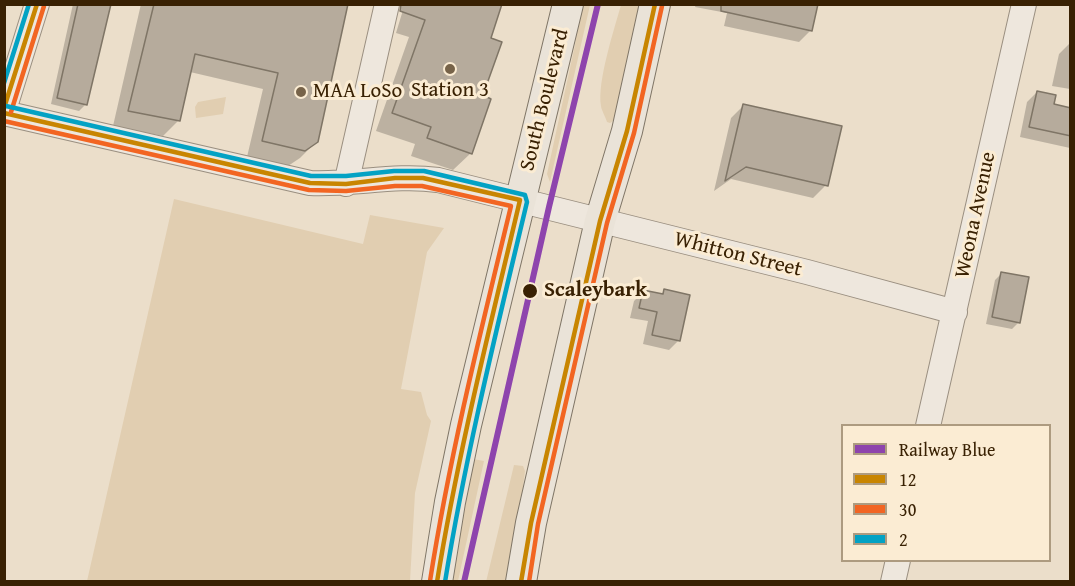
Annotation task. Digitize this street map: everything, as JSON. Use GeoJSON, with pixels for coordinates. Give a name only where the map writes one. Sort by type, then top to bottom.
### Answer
{"type":"FeatureCollection","features":[{"type":"Feature","properties":{"kind":"main road","name":"South Boulevard"},"geometry":{"type":"LineString","coordinates":[[437,582],[466,425],[568,4]]}},
{"type":"Feature","properties":{"kind":"main road"},"geometry":{"type":"LineString","coordinates":[[521,582],[531,523],[600,221],[627,131],[655,4]]}},
{"type":"Feature","properties":{"kind":"street"},"geometry":{"type":"LineString","coordinates":[[4,112],[37,4]]}},
{"type":"Feature","properties":{"kind":"street"},"geometry":{"type":"LineString","coordinates":[[346,183],[387,4]]}},
{"type":"Feature","properties":{"kind":"street","name":"Weona Avenue"},"geometry":{"type":"LineString","coordinates":[[928,424],[1024,4]]}},
{"type":"Feature","properties":{"kind":"street","name":"Whitton Street"},"geometry":{"type":"LineString","coordinates":[[4,112],[310,183],[423,178],[807,272],[955,312]]}},
{"type":"Feature","properties":{"kind":"street"},"geometry":{"type":"LineString","coordinates":[[893,582],[898,562]]}},
{"type":"Feature","properties":{"kind":"shaded area"},"geometry":{"type":"Polygon","coordinates":[[[581,5],[590,5],[550,182],[547,174],[575,45],[581,5]]]}},
{"type":"Feature","properties":{"kind":"shaded area"},"geometry":{"type":"Polygon","coordinates":[[[621,5],[643,5],[616,119],[610,123],[607,122],[601,107],[601,84],[621,5]]]}},
{"type":"Feature","properties":{"kind":"shaded area"},"geometry":{"type":"Polygon","coordinates":[[[226,97],[223,114],[196,118],[195,107],[198,102],[226,97]]]}},
{"type":"Feature","properties":{"kind":"shaded area"},"geometry":{"type":"Polygon","coordinates":[[[174,199],[363,244],[370,215],[444,228],[427,252],[401,389],[421,392],[427,415],[431,421],[415,493],[410,581],[87,581],[174,199]]]}},
{"type":"Feature","properties":{"kind":"shaded area"},"geometry":{"type":"Polygon","coordinates":[[[473,459],[484,461],[458,581],[451,582],[473,459]]]}},
{"type":"Feature","properties":{"kind":"shaded area"},"geometry":{"type":"Polygon","coordinates":[[[514,465],[523,466],[525,471],[511,581],[486,582],[514,465]]]}},
{"type":"Feature","properties":{"kind":"building"},"geometry":{"type":"Polygon","coordinates":[[[78,4],[111,4],[87,105],[57,98],[78,4]]]}},
{"type":"Feature","properties":{"kind":"building","name":"MAA LoSo"},"geometry":{"type":"Polygon","coordinates":[[[154,4],[348,4],[318,142],[305,151],[262,141],[278,73],[195,54],[180,121],[128,111],[154,4]]]}},
{"type":"Feature","properties":{"kind":"building","name":"Station 3"},"geometry":{"type":"Polygon","coordinates":[[[401,4],[502,4],[491,38],[502,42],[483,95],[491,99],[472,154],[427,138],[431,127],[392,113],[425,20],[400,11],[401,4]]]}},
{"type":"Feature","properties":{"kind":"building"},"geometry":{"type":"Polygon","coordinates":[[[721,4],[818,4],[812,31],[721,11],[721,4]]]}},
{"type":"Feature","properties":{"kind":"building"},"geometry":{"type":"Polygon","coordinates":[[[1037,91],[1056,95],[1054,104],[1071,108],[1071,136],[1029,127],[1037,91]]]}},
{"type":"Feature","properties":{"kind":"building"},"geometry":{"type":"Polygon","coordinates":[[[743,104],[842,126],[828,186],[746,167],[725,181],[743,104]]]}},
{"type":"Feature","properties":{"kind":"building"},"geometry":{"type":"Polygon","coordinates":[[[1001,272],[1029,277],[1020,323],[992,317],[1001,272]]]}},
{"type":"Feature","properties":{"kind":"building"},"geometry":{"type":"Polygon","coordinates":[[[664,289],[690,295],[680,341],[652,335],[657,312],[639,308],[643,290],[663,294],[664,289]]]}},
{"type":"Feature","properties":{"kind":"rail line","name":"Blue"},"geometry":{"type":"LineString","coordinates":[[464,582],[549,207],[598,4]]}},
{"type":"Feature","properties":{"kind":"transit line","name":"2"},"geometry":{"type":"LineString","coordinates":[[4,83],[29,4]]}},
{"type":"Feature","properties":{"kind":"transit line","name":"12"},"geometry":{"type":"LineString","coordinates":[[4,108],[37,4]]}},
{"type":"Feature","properties":{"kind":"transit line","name":"12"},"geometry":{"type":"LineString","coordinates":[[521,582],[531,523],[600,221],[627,131],[655,4]]}},
{"type":"Feature","properties":{"kind":"transit line","name":"30"},"geometry":{"type":"LineString","coordinates":[[11,112],[44,6]]}},
{"type":"Feature","properties":{"kind":"transit line","name":"30"},"geometry":{"type":"LineString","coordinates":[[529,582],[538,524],[607,223],[634,133],[662,6]]}},
{"type":"Feature","properties":{"kind":"transit line","name":"2"},"geometry":{"type":"LineString","coordinates":[[6,106],[311,176],[424,171],[525,195],[527,202],[472,438],[445,582]]}},
{"type":"Feature","properties":{"kind":"transit line","name":"12"},"geometry":{"type":"LineString","coordinates":[[4,113],[310,183],[346,184],[395,178],[423,178],[520,200],[465,438],[437,582]]}},
{"type":"Feature","properties":{"kind":"transit line","name":"30"},"geometry":{"type":"LineString","coordinates":[[4,121],[309,190],[346,191],[422,186],[511,206],[477,346],[430,581]]}},
{"type":"Feature","properties":{"kind":"place","name":"Station 3"},"geometry":{"type":"Point","coordinates":[450,69]}},
{"type":"Feature","properties":{"kind":"place","name":"MAA LoSo"},"geometry":{"type":"Point","coordinates":[301,92]}},
{"type":"Feature","properties":{"kind":"place","name":"Scaleybark"},"geometry":{"type":"Point","coordinates":[530,291]}}]}
